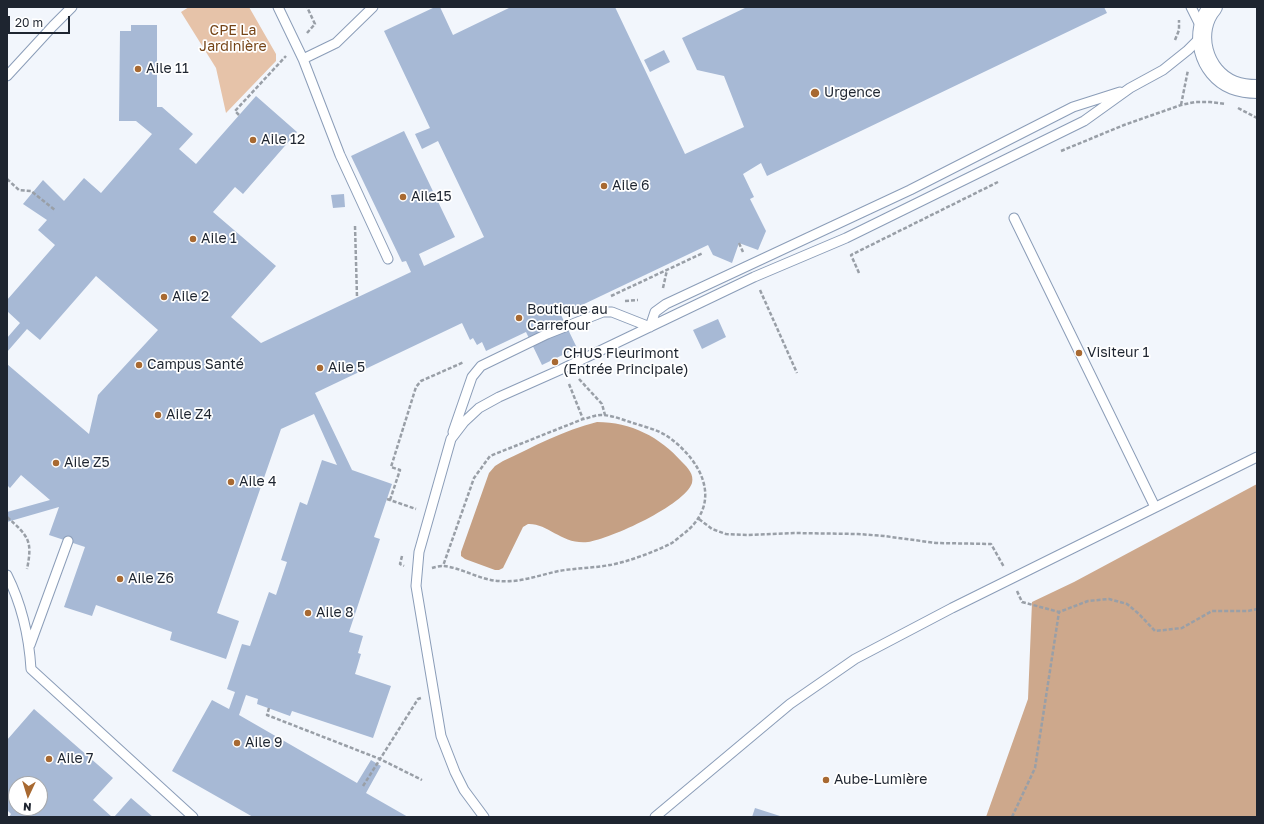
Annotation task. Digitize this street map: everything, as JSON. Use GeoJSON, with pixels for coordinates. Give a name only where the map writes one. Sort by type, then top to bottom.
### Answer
{"type":"FeatureCollection","features":[{"type":"Feature","properties":{"kind":"street"},"geometry":{"type":"LineString","coordinates":[[1213,7],[1205,21],[1202,33],[1205,58],[1212,69],[1221,78],[1232,85],[1253,91]]}},
{"type":"Feature","properties":{"kind":"lane"},"geometry":{"type":"LineString","coordinates":[[7,76],[72,7]]}},
{"type":"Feature","properties":{"kind":"lane"},"geometry":{"type":"LineString","coordinates":[[278,7],[303,59],[340,155],[388,259]]}},
{"type":"Feature","properties":{"kind":"lane"},"geometry":{"type":"LineString","coordinates":[[303,59],[336,43],[373,7]]}},
{"type":"Feature","properties":{"kind":"lane"},"geometry":{"type":"LineString","coordinates":[[451,439],[464,422],[479,408],[499,396],[562,369],[754,277],[846,238],[1084,121],[1130,88],[1163,70],[1197,41],[1202,33],[1191,7]]}},
{"type":"Feature","properties":{"kind":"lane"},"geometry":{"type":"LineString","coordinates":[[650,327],[655,312],[666,304],[910,190],[1073,107],[1130,88]]}},
{"type":"Feature","properties":{"kind":"lane"},"geometry":{"type":"LineString","coordinates":[[1014,218],[1155,507]]}},
{"type":"Feature","properties":{"kind":"lane"},"geometry":{"type":"LineString","coordinates":[[484,817],[464,790],[448,757],[441,736],[416,586],[419,552],[451,439],[472,377],[481,366],[547,334],[603,312],[612,312],[650,327]]}},
{"type":"Feature","properties":{"kind":"lane"},"geometry":{"type":"LineString","coordinates":[[655,817],[790,704],[855,659],[1010,579],[1257,457]]}},
{"type":"Feature","properties":{"kind":"lane"},"geometry":{"type":"LineString","coordinates":[[30,646],[68,541]]}},
{"type":"Feature","properties":{"kind":"lane"},"geometry":{"type":"LineString","coordinates":[[7,574],[14,588],[24,617],[30,646],[31,669],[194,817]]}},
{"type":"Feature","properties":{"kind":"path"},"geometry":{"type":"LineString","coordinates":[[239,115],[235,111],[315,24],[307,7]]}},
{"type":"Feature","properties":{"kind":"path"},"geometry":{"type":"LineString","coordinates":[[1060,152],[1124,125],[1181,105],[1210,102],[1225,104],[1239,108],[1257,118]]}},
{"type":"Feature","properties":{"kind":"path"},"geometry":{"type":"LineString","coordinates":[[7,179],[19,190],[31,191],[55,210]]}},
{"type":"Feature","properties":{"kind":"path"},"geometry":{"type":"LineString","coordinates":[[859,273],[851,255],[1005,179]]}},
{"type":"Feature","properties":{"kind":"path"},"geometry":{"type":"LineString","coordinates":[[357,297],[355,212],[359,197]]}},
{"type":"Feature","properties":{"kind":"path"},"geometry":{"type":"LineString","coordinates":[[739,243],[749,265]]}},
{"type":"Feature","properties":{"kind":"path"},"geometry":{"type":"LineString","coordinates":[[610,296],[703,253]]}},
{"type":"Feature","properties":{"kind":"path"},"geometry":{"type":"LineString","coordinates":[[661,295],[668,270]]}},
{"type":"Feature","properties":{"kind":"path"},"geometry":{"type":"LineString","coordinates":[[754,277],[797,373]]}},
{"type":"Feature","properties":{"kind":"path"},"geometry":{"type":"LineString","coordinates":[[430,513],[389,500],[400,470],[391,467],[416,387],[421,381],[464,362]]}},
{"type":"Feature","properties":{"kind":"path"},"geometry":{"type":"LineString","coordinates":[[580,379],[602,404],[605,415]]}},
{"type":"Feature","properties":{"kind":"path"},"geometry":{"type":"LineString","coordinates":[[569,384],[583,419]]}},
{"type":"Feature","properties":{"kind":"path"},"geometry":{"type":"LineString","coordinates":[[417,570],[443,566],[498,581],[510,582],[558,572],[611,565],[652,552],[671,543],[689,530],[699,519],[704,504],[705,489],[702,476],[696,465],[683,450],[666,436],[653,429],[605,415],[583,419],[490,456],[472,484],[443,566]]}},
{"type":"Feature","properties":{"kind":"path"},"geometry":{"type":"LineString","coordinates":[[7,517],[27,537],[30,546],[27,569]]}},
{"type":"Feature","properties":{"kind":"path"},"geometry":{"type":"LineString","coordinates":[[699,519],[712,529],[726,534],[858,534],[936,543],[991,544],[1022,602],[1059,612],[1088,601],[1109,599],[1127,604],[1155,631],[1182,628],[1212,611],[1248,611],[1257,609]]}},
{"type":"Feature","properties":{"kind":"path"},"geometry":{"type":"LineString","coordinates":[[1012,817],[1035,768],[1059,612]]}},
{"type":"Feature","properties":{"kind":"path"},"geometry":{"type":"LineString","coordinates":[[363,786],[418,698],[433,695]]}},
{"type":"Feature","properties":{"kind":"path"},"geometry":{"type":"LineString","coordinates":[[269,708],[267,715],[380,759],[422,780]]}},
{"type":"Feature","properties":{"kind":"green space","name":"CPE La Jardinière"},"geometry":{"type":"Polygon","coordinates":[[[189,7],[249,7],[276,54],[276,61],[226,113],[216,68],[181,12],[189,7]]]}},
{"type":"Feature","properties":{"kind":"shaded area"},"geometry":{"type":"Polygon","coordinates":[[[597,422],[633,428],[654,438],[664,445],[684,464],[691,474],[692,483],[686,492],[662,511],[646,520],[598,540],[579,542],[570,540],[542,527],[528,524],[523,527],[503,568],[499,570],[495,570],[465,559],[461,556],[461,552],[489,473],[495,466],[549,439],[597,422]]]}},
{"type":"Feature","properties":{"kind":"shaded area"},"geometry":{"type":"Polygon","coordinates":[[[1257,484],[1257,817],[986,817],[1028,699],[1032,602],[1074,582],[1257,484]]]}},
{"type":"Feature","properties":{"kind":"building"},"geometry":{"type":"Polygon","coordinates":[[[435,7],[440,7],[453,35],[511,7],[615,7],[685,154],[744,127],[724,76],[697,70],[682,38],[747,7],[1104,7],[1107,13],[767,176],[761,163],[743,174],[754,197],[750,199],[766,231],[758,250],[739,243],[732,263],[713,255],[708,245],[561,315],[577,348],[542,365],[526,332],[486,351],[482,342],[477,345],[473,338],[470,340],[462,323],[315,393],[352,470],[392,484],[374,537],[380,539],[349,632],[363,636],[358,653],[361,654],[355,674],[391,686],[373,738],[292,711],[290,716],[257,704],[258,699],[246,695],[239,715],[357,783],[371,760],[381,766],[366,793],[408,817],[253,817],[172,771],[212,700],[229,709],[235,692],[227,689],[242,644],[250,646],[269,592],[276,595],[287,562],[281,560],[300,502],[307,505],[322,460],[337,465],[314,414],[281,429],[217,613],[239,621],[226,659],[170,640],[172,632],[96,605],[92,616],[64,607],[85,547],[49,535],[59,507],[7,522],[7,512],[50,500],[21,475],[10,488],[7,485],[7,364],[89,434],[98,395],[158,330],[96,276],[40,340],[27,329],[7,352],[7,338],[20,323],[7,311],[7,300],[55,245],[38,230],[47,220],[23,204],[43,180],[64,201],[84,178],[101,193],[152,134],[136,121],[119,121],[120,31],[131,31],[131,25],[157,25],[157,107],[162,107],[193,134],[179,149],[196,164],[256,96],[297,132],[243,194],[235,187],[213,212],[276,266],[231,317],[261,343],[411,272],[406,261],[402,262],[351,156],[404,131],[455,237],[419,254],[424,266],[484,237],[438,141],[422,149],[415,134],[430,128],[384,31],[435,7]]]}},
{"type":"Feature","properties":{"kind":"building"},"geometry":{"type":"Polygon","coordinates":[[[664,50],[670,62],[650,72],[644,60],[664,50]]]}},
{"type":"Feature","properties":{"kind":"building"},"geometry":{"type":"Polygon","coordinates":[[[344,194],[345,207],[333,208],[331,195],[344,194]]]}},
{"type":"Feature","properties":{"kind":"building"},"geometry":{"type":"Polygon","coordinates":[[[718,319],[726,337],[702,349],[693,330],[718,319]]]}},
{"type":"Feature","properties":{"kind":"building","name":"Aile 7"},"geometry":{"type":"Polygon","coordinates":[[[34,709],[113,778],[93,800],[112,817],[9,817],[48,816],[48,776],[8,776],[8,811],[7,740],[34,709]]]}},
{"type":"Feature","properties":{"kind":"building"},"geometry":{"type":"Polygon","coordinates":[[[131,798],[153,817],[114,817],[131,798]]]}},
{"type":"Feature","properties":{"kind":"building"},"geometry":{"type":"Polygon","coordinates":[[[755,808],[780,816],[752,817],[755,808]]]}},
{"type":"Feature","properties":{"kind":"place","name":"Aile 11"},"geometry":{"type":"Point","coordinates":[138,69]}},
{"type":"Feature","properties":{"kind":"place","name":"Urgence"},"geometry":{"type":"Point","coordinates":[815,93]}},
{"type":"Feature","properties":{"kind":"place","name":"Aile 12"},"geometry":{"type":"Point","coordinates":[253,140]}},
{"type":"Feature","properties":{"kind":"place","name":"Aile 6"},"geometry":{"type":"Point","coordinates":[604,186]}},
{"type":"Feature","properties":{"kind":"place","name":"Aile15"},"geometry":{"type":"Point","coordinates":[403,197]}},
{"type":"Feature","properties":{"kind":"place","name":"Aile 1"},"geometry":{"type":"Point","coordinates":[193,239]}},
{"type":"Feature","properties":{"kind":"place","name":"Aile 2"},"geometry":{"type":"Point","coordinates":[164,297]}},
{"type":"Feature","properties":{"kind":"place","name":"Boutique au Carrefour"},"geometry":{"type":"Point","coordinates":[519,318]}},
{"type":"Feature","properties":{"kind":"place","name":"Visiteur 1"},"geometry":{"type":"Point","coordinates":[1079,353]}},
{"type":"Feature","properties":{"kind":"place","name":"CHUS Fleurimont (Entrée Principale)"},"geometry":{"type":"Point","coordinates":[555,362]}},
{"type":"Feature","properties":{"kind":"place","name":"Campus Santé"},"geometry":{"type":"Point","coordinates":[139,365]}},
{"type":"Feature","properties":{"kind":"place","name":"Aile 5"},"geometry":{"type":"Point","coordinates":[320,368]}},
{"type":"Feature","properties":{"kind":"place","name":"Aile Z4"},"geometry":{"type":"Point","coordinates":[158,415]}},
{"type":"Feature","properties":{"kind":"place","name":"Aile Z5"},"geometry":{"type":"Point","coordinates":[56,463]}},
{"type":"Feature","properties":{"kind":"place","name":"Aile 4"},"geometry":{"type":"Point","coordinates":[231,482]}},
{"type":"Feature","properties":{"kind":"place","name":"Aile Z6"},"geometry":{"type":"Point","coordinates":[120,579]}},
{"type":"Feature","properties":{"kind":"place","name":"Aile 8"},"geometry":{"type":"Point","coordinates":[308,613]}},
{"type":"Feature","properties":{"kind":"place","name":"Aile 9"},"geometry":{"type":"Point","coordinates":[237,743]}},
{"type":"Feature","properties":{"kind":"place","name":"Aile 7"},"geometry":{"type":"Point","coordinates":[49,759]}},
{"type":"Feature","properties":{"kind":"place","name":"Aube-Lumière"},"geometry":{"type":"Point","coordinates":[826,780]}}]}
